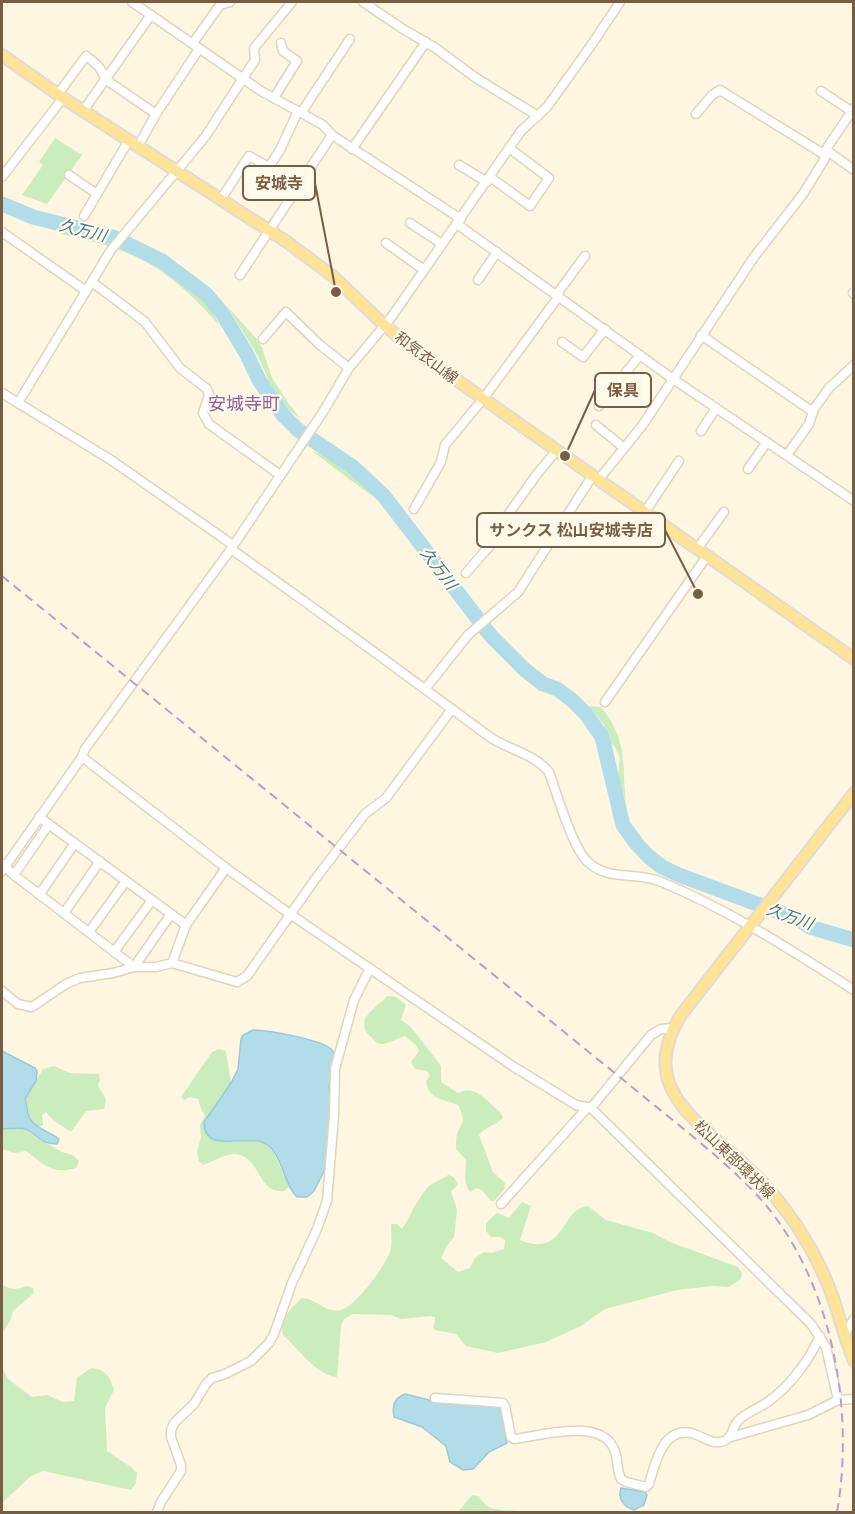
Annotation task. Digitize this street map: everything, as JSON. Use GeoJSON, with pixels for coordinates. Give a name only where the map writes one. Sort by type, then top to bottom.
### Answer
{"type":"FeatureCollection","features":[{"type":"Feature","properties":{"kind":"main road","name":"和気衣山線"},"geometry":{"type":"LineString","coordinates":[[2,55],[83,111],[268,230],[334,277],[384,325],[421,355],[854,659]]}},
{"type":"Feature","properties":{"kind":"main road","name":"松山東部環状線"},"geometry":{"type":"LineString","coordinates":[[854,793],[673,1028],[665,1056],[665,1068],[673,1092],[697,1125],[766,1185],[795,1224],[823,1270],[854,1361]]}},
{"type":"Feature","properties":{"kind":"street"},"geometry":{"type":"LineString","coordinates":[[132,2],[244,79],[323,125],[332,135],[459,221],[497,252],[673,379],[854,501]]}},
{"type":"Feature","properties":{"kind":"street"},"geometry":{"type":"LineString","coordinates":[[84,216],[134,143],[152,124],[220,5],[230,2]]}},
{"type":"Feature","properties":{"kind":"street"},"geometry":{"type":"LineString","coordinates":[[18,403],[111,250],[205,137],[255,60],[254,48],[292,2]]}},
{"type":"Feature","properties":{"kind":"street"},"geometry":{"type":"LineString","coordinates":[[363,2],[426,42],[476,78],[538,116]]}},
{"type":"Feature","properties":{"kind":"street"},"geometry":{"type":"LineString","coordinates":[[134,967],[2,867],[232,547],[301,445],[349,368],[384,325],[527,124],[538,116],[590,47],[620,2]]}},
{"type":"Feature","properties":{"kind":"street"},"geometry":{"type":"LineString","coordinates":[[83,111],[150,15]]}},
{"type":"Feature","properties":{"kind":"street"},"geometry":{"type":"LineString","coordinates":[[221,199],[249,156],[269,167],[299,112],[350,39]]}},
{"type":"Feature","properties":{"kind":"street"},"geometry":{"type":"LineString","coordinates":[[352,148],[426,42]]}},
{"type":"Feature","properties":{"kind":"street"},"geometry":{"type":"LineString","coordinates":[[274,98],[297,61],[283,51],[281,43]]}},
{"type":"Feature","properties":{"kind":"street"},"geometry":{"type":"LineString","coordinates":[[2,177],[61,96],[86,56],[99,65],[105,79],[156,114]]}},
{"type":"Feature","properties":{"kind":"street"},"geometry":{"type":"LineString","coordinates":[[696,114],[715,92],[720,90],[854,170]]}},
{"type":"Feature","properties":{"kind":"street"},"geometry":{"type":"LineString","coordinates":[[425,689],[476,628],[518,592],[528,580],[558,528],[596,477],[642,426],[754,257],[816,175],[826,152],[852,110],[821,91]]}},
{"type":"Feature","properties":{"kind":"street"},"geometry":{"type":"LineString","coordinates":[[240,275],[332,135]]}},
{"type":"Feature","properties":{"kind":"street"},"geometry":{"type":"LineString","coordinates":[[459,165],[530,206],[549,178],[509,148]]}},
{"type":"Feature","properties":{"kind":"street"},"geometry":{"type":"LineString","coordinates":[[69,175],[97,194]]}},
{"type":"Feature","properties":{"kind":"street"},"geometry":{"type":"LineString","coordinates":[[410,224],[442,244]]}},
{"type":"Feature","properties":{"kind":"street"},"geometry":{"type":"LineString","coordinates":[[2,232],[86,291]]}},
{"type":"Feature","properties":{"kind":"street"},"geometry":{"type":"LineString","coordinates":[[386,243],[424,270]]}},
{"type":"Feature","properties":{"kind":"street"},"geometry":{"type":"LineString","coordinates":[[478,280],[497,252]]}},
{"type":"Feature","properties":{"kind":"street"},"geometry":{"type":"LineString","coordinates":[[414,509],[441,462],[445,445],[483,399],[585,256]]}},
{"type":"Feature","properties":{"kind":"street"},"geometry":{"type":"LineString","coordinates":[[92,282],[145,322],[180,368],[207,389],[209,395],[203,413],[209,424],[280,475]]}},
{"type":"Feature","properties":{"kind":"street"},"geometry":{"type":"LineString","coordinates":[[263,339],[286,312],[349,368]]}},
{"type":"Feature","properties":{"kind":"street"},"geometry":{"type":"LineString","coordinates":[[562,342],[583,357],[605,330]]}},
{"type":"Feature","properties":{"kind":"street"},"geometry":{"type":"LineString","coordinates":[[701,335],[813,412]]}},
{"type":"Feature","properties":{"kind":"street"},"geometry":{"type":"LineString","coordinates":[[599,406],[640,355]]}},
{"type":"Feature","properties":{"kind":"street"},"geometry":{"type":"LineString","coordinates":[[786,455],[809,424],[813,412],[829,388],[854,365]]}},
{"type":"Feature","properties":{"kind":"street"},"geometry":{"type":"LineString","coordinates":[[2,393],[111,460],[496,741],[531,756],[543,765],[549,772],[581,853],[598,869],[610,874],[641,876],[658,881],[752,923],[759,930],[854,990]]}},
{"type":"Feature","properties":{"kind":"street"},"geometry":{"type":"LineString","coordinates":[[700,431],[716,408]]}},
{"type":"Feature","properties":{"kind":"street"},"geometry":{"type":"LineString","coordinates":[[596,425],[624,448]]}},
{"type":"Feature","properties":{"kind":"street"},"geometry":{"type":"LineString","coordinates":[[748,469],[767,441]]}},
{"type":"Feature","properties":{"kind":"street"},"geometry":{"type":"LineString","coordinates":[[466,573],[493,542],[505,519],[557,450]]}},
{"type":"Feature","properties":{"kind":"street"},"geometry":{"type":"LineString","coordinates":[[645,512],[679,461]]}},
{"type":"Feature","properties":{"kind":"street"},"geometry":{"type":"LineString","coordinates":[[697,549],[724,512]]}},
{"type":"Feature","properties":{"kind":"street"},"geometry":{"type":"LineString","coordinates":[[605,702],[707,556]]}},
{"type":"Feature","properties":{"kind":"street"},"geometry":{"type":"LineString","coordinates":[[2,991],[18,1004],[32,1007],[66,984],[80,978],[134,967],[156,968],[172,963],[237,982],[242,981],[365,814],[386,798],[452,709]]}},
{"type":"Feature","properties":{"kind":"street"},"geometry":{"type":"LineString","coordinates":[[82,757],[226,868],[290,914],[514,1067],[576,1105],[589,1108],[811,1324],[826,1347],[838,1400]]}},
{"type":"Feature","properties":{"kind":"street"},"geometry":{"type":"LineString","coordinates":[[39,817],[186,925]]}},
{"type":"Feature","properties":{"kind":"street"},"geometry":{"type":"LineString","coordinates":[[14,876],[49,824]]}},
{"type":"Feature","properties":{"kind":"street"},"geometry":{"type":"LineString","coordinates":[[39,895],[75,843]]}},
{"type":"Feature","properties":{"kind":"street"},"geometry":{"type":"LineString","coordinates":[[64,913],[100,861]]}},
{"type":"Feature","properties":{"kind":"street"},"geometry":{"type":"LineString","coordinates":[[172,963],[186,925],[226,868]]}},
{"type":"Feature","properties":{"kind":"street"},"geometry":{"type":"LineString","coordinates":[[89,932],[126,881]]}},
{"type":"Feature","properties":{"kind":"street"},"geometry":{"type":"LineString","coordinates":[[114,952],[152,900]]}},
{"type":"Feature","properties":{"kind":"street"},"geometry":{"type":"LineString","coordinates":[[134,967],[171,914]]}},
{"type":"Feature","properties":{"kind":"street"},"geometry":{"type":"LineString","coordinates":[[157,1512],[181,1471],[171,1437],[174,1424],[194,1404],[212,1378],[251,1362],[269,1343],[327,1201],[334,1116],[335,1069],[354,1000],[370,968]]}},
{"type":"Feature","properties":{"kind":"street"},"geometry":{"type":"LineString","coordinates":[[501,1204],[589,1108],[651,1035],[660,1029],[673,1028]]}},
{"type":"Feature","properties":{"kind":"street"},"geometry":{"type":"LineString","coordinates":[[844,1333],[854,1319]]}},
{"type":"Feature","properties":{"kind":"street"},"geometry":{"type":"LineString","coordinates":[[731,1437],[736,1422],[779,1393],[814,1348],[820,1336]]}},
{"type":"Feature","properties":{"kind":"street"},"geometry":{"type":"LineString","coordinates":[[435,1398],[503,1403],[509,1432],[514,1439],[581,1430],[599,1433],[613,1446],[618,1458],[621,1479],[646,1487],[658,1454],[671,1438],[680,1433],[692,1433],[709,1441],[725,1441],[731,1437],[808,1415],[838,1400],[854,1399]]}},
{"type":"Feature","properties":{"kind":"green space"},"geometry":{"type":"Polygon","coordinates":[[[55,138],[82,155],[47,204],[22,195],[43,165],[39,162],[55,138]]]}},
{"type":"Feature","properties":{"kind":"green space"},"geometry":{"type":"Polygon","coordinates":[[[64,231],[113,245],[155,265],[204,299],[220,326],[186,291],[157,268],[114,248],[57,233],[64,231]]]}},
{"type":"Feature","properties":{"kind":"green space"},"geometry":{"type":"Polygon","coordinates":[[[226,305],[256,338],[262,348],[272,378],[301,419],[282,402],[269,381],[258,356],[226,305]]]}},
{"type":"Feature","properties":{"kind":"green space"},"geometry":{"type":"Polygon","coordinates":[[[312,451],[338,464],[373,497],[312,451]]]}},
{"type":"Feature","properties":{"kind":"green space"},"geometry":{"type":"Polygon","coordinates":[[[589,706],[601,707],[616,731],[622,753],[626,802],[618,777],[620,758],[615,747],[606,738],[604,725],[589,706]]]}},
{"type":"Feature","properties":{"kind":"green space"},"geometry":{"type":"Polygon","coordinates":[[[387,996],[396,997],[406,1005],[401,1020],[411,1027],[441,1066],[441,1082],[458,1093],[475,1092],[503,1117],[479,1135],[493,1172],[505,1183],[504,1190],[494,1201],[491,1201],[482,1190],[476,1188],[471,1192],[466,1185],[466,1160],[456,1149],[457,1135],[463,1120],[462,1115],[458,1105],[438,1098],[430,1092],[426,1081],[430,1076],[427,1071],[415,1069],[411,1062],[419,1051],[417,1046],[405,1036],[383,1044],[379,1043],[366,1031],[364,1025],[368,1014],[387,996]]]}},
{"type":"Feature","properties":{"kind":"green space"},"geometry":{"type":"Polygon","coordinates":[[[219,1049],[226,1051],[231,1083],[204,1122],[264,1143],[274,1153],[289,1187],[284,1191],[269,1187],[250,1161],[243,1156],[227,1155],[203,1165],[199,1161],[197,1152],[201,1137],[200,1125],[205,1115],[198,1099],[190,1097],[184,1100],[181,1097],[212,1052],[219,1049]]]}},
{"type":"Feature","properties":{"kind":"green space"},"geometry":{"type":"Polygon","coordinates":[[[54,1066],[70,1073],[99,1074],[98,1086],[106,1099],[104,1109],[86,1111],[71,1132],[53,1120],[46,1112],[42,1115],[43,1125],[39,1127],[30,1119],[25,1099],[43,1069],[54,1066]]]}},
{"type":"Feature","properties":{"kind":"green space"},"geometry":{"type":"Polygon","coordinates":[[[2,1129],[26,1129],[62,1152],[73,1155],[79,1161],[76,1168],[55,1169],[26,1151],[14,1153],[2,1149],[2,1129]]]}},
{"type":"Feature","properties":{"kind":"green space"},"geometry":{"type":"Polygon","coordinates":[[[448,1175],[454,1177],[458,1185],[451,1191],[457,1210],[454,1237],[441,1258],[458,1272],[470,1268],[475,1258],[484,1252],[492,1253],[504,1249],[505,1240],[500,1237],[491,1237],[486,1231],[486,1223],[497,1213],[509,1218],[522,1202],[531,1206],[520,1240],[535,1244],[546,1243],[561,1231],[572,1215],[588,1206],[606,1220],[653,1233],[670,1242],[738,1267],[742,1273],[741,1279],[729,1287],[713,1286],[677,1290],[605,1309],[581,1326],[546,1342],[498,1353],[466,1346],[456,1334],[435,1330],[433,1327],[435,1317],[401,1319],[391,1315],[352,1314],[344,1319],[341,1325],[337,1377],[322,1372],[284,1336],[282,1326],[287,1315],[302,1298],[336,1311],[355,1301],[371,1283],[389,1255],[391,1224],[397,1224],[402,1229],[427,1188],[448,1175]]]}},
{"type":"Feature","properties":{"kind":"green space"},"geometry":{"type":"Polygon","coordinates":[[[2,1284],[14,1289],[28,1286],[33,1288],[34,1293],[13,1311],[2,1334],[2,1284]]]}},
{"type":"Feature","properties":{"kind":"green space"},"geometry":{"type":"Polygon","coordinates":[[[2,1368],[8,1379],[32,1397],[47,1395],[63,1402],[74,1401],[77,1378],[91,1368],[107,1374],[114,1390],[105,1408],[107,1451],[137,1473],[136,1483],[131,1490],[43,1471],[31,1476],[2,1503],[2,1368]]]}},
{"type":"Feature","properties":{"kind":"green space"},"geometry":{"type":"Polygon","coordinates":[[[472,1495],[479,1496],[491,1508],[521,1512],[458,1512],[472,1495]]]}},
{"type":"Feature","properties":{"kind":"water"},"geometry":{"type":"Polygon","coordinates":[[[253,1030],[315,1041],[330,1048],[336,1055],[329,1085],[331,1121],[325,1169],[314,1191],[307,1197],[297,1197],[292,1191],[278,1159],[269,1146],[254,1140],[217,1141],[210,1138],[206,1132],[204,1122],[238,1069],[241,1039],[243,1035],[253,1030]]]}},
{"type":"Feature","properties":{"kind":"water"},"geometry":{"type":"Polygon","coordinates":[[[2,1051],[37,1071],[36,1081],[25,1099],[28,1114],[36,1125],[59,1139],[57,1144],[43,1141],[26,1129],[2,1129],[2,1051]]]}},
{"type":"Feature","properties":{"kind":"water"},"geometry":{"type":"Polygon","coordinates":[[[405,1394],[437,1402],[499,1405],[502,1409],[507,1443],[489,1452],[473,1469],[463,1470],[450,1462],[446,1446],[422,1427],[394,1417],[395,1402],[405,1394]]]}},
{"type":"Feature","properties":{"kind":"water"},"geometry":{"type":"Polygon","coordinates":[[[621,1488],[645,1492],[647,1495],[644,1505],[634,1510],[627,1507],[621,1499],[621,1488]]]}},
{"type":"Feature","properties":{"kind":"waterway","name":"久万川"},"geometry":{"type":"LineString","coordinates":[[2,204],[33,217],[113,237],[162,261],[206,294],[222,313],[259,380],[283,415],[298,430],[353,467],[384,496],[491,636],[525,670],[543,684],[557,689],[586,714],[602,737],[623,825],[648,856],[662,867],[679,875],[798,919],[810,927],[854,940]]}},
{"type":"Feature","properties":{"kind":"railway"},"geometry":{"type":"LineString","coordinates":[[2,576],[713,1153],[764,1203],[787,1235],[807,1271],[822,1309],[833,1349],[840,1390],[843,1432],[842,1473],[837,1512]]}},
{"type":"Feature","properties":{"kind":"place","name":"安城寺"},"geometry":{"type":"Point","coordinates":[336,292]}},
{"type":"Feature","properties":{"kind":"place","name":"保具"},"geometry":{"type":"Point","coordinates":[565,456]}},
{"type":"Feature","properties":{"kind":"place","name":"サンクス 松山安城寺店"},"geometry":{"type":"Point","coordinates":[698,594]}},
{"type":"Feature","properties":{"kind":"district","name":"安城寺町"},"geometry":{"type":"Point","coordinates":[244,403]}}]}
